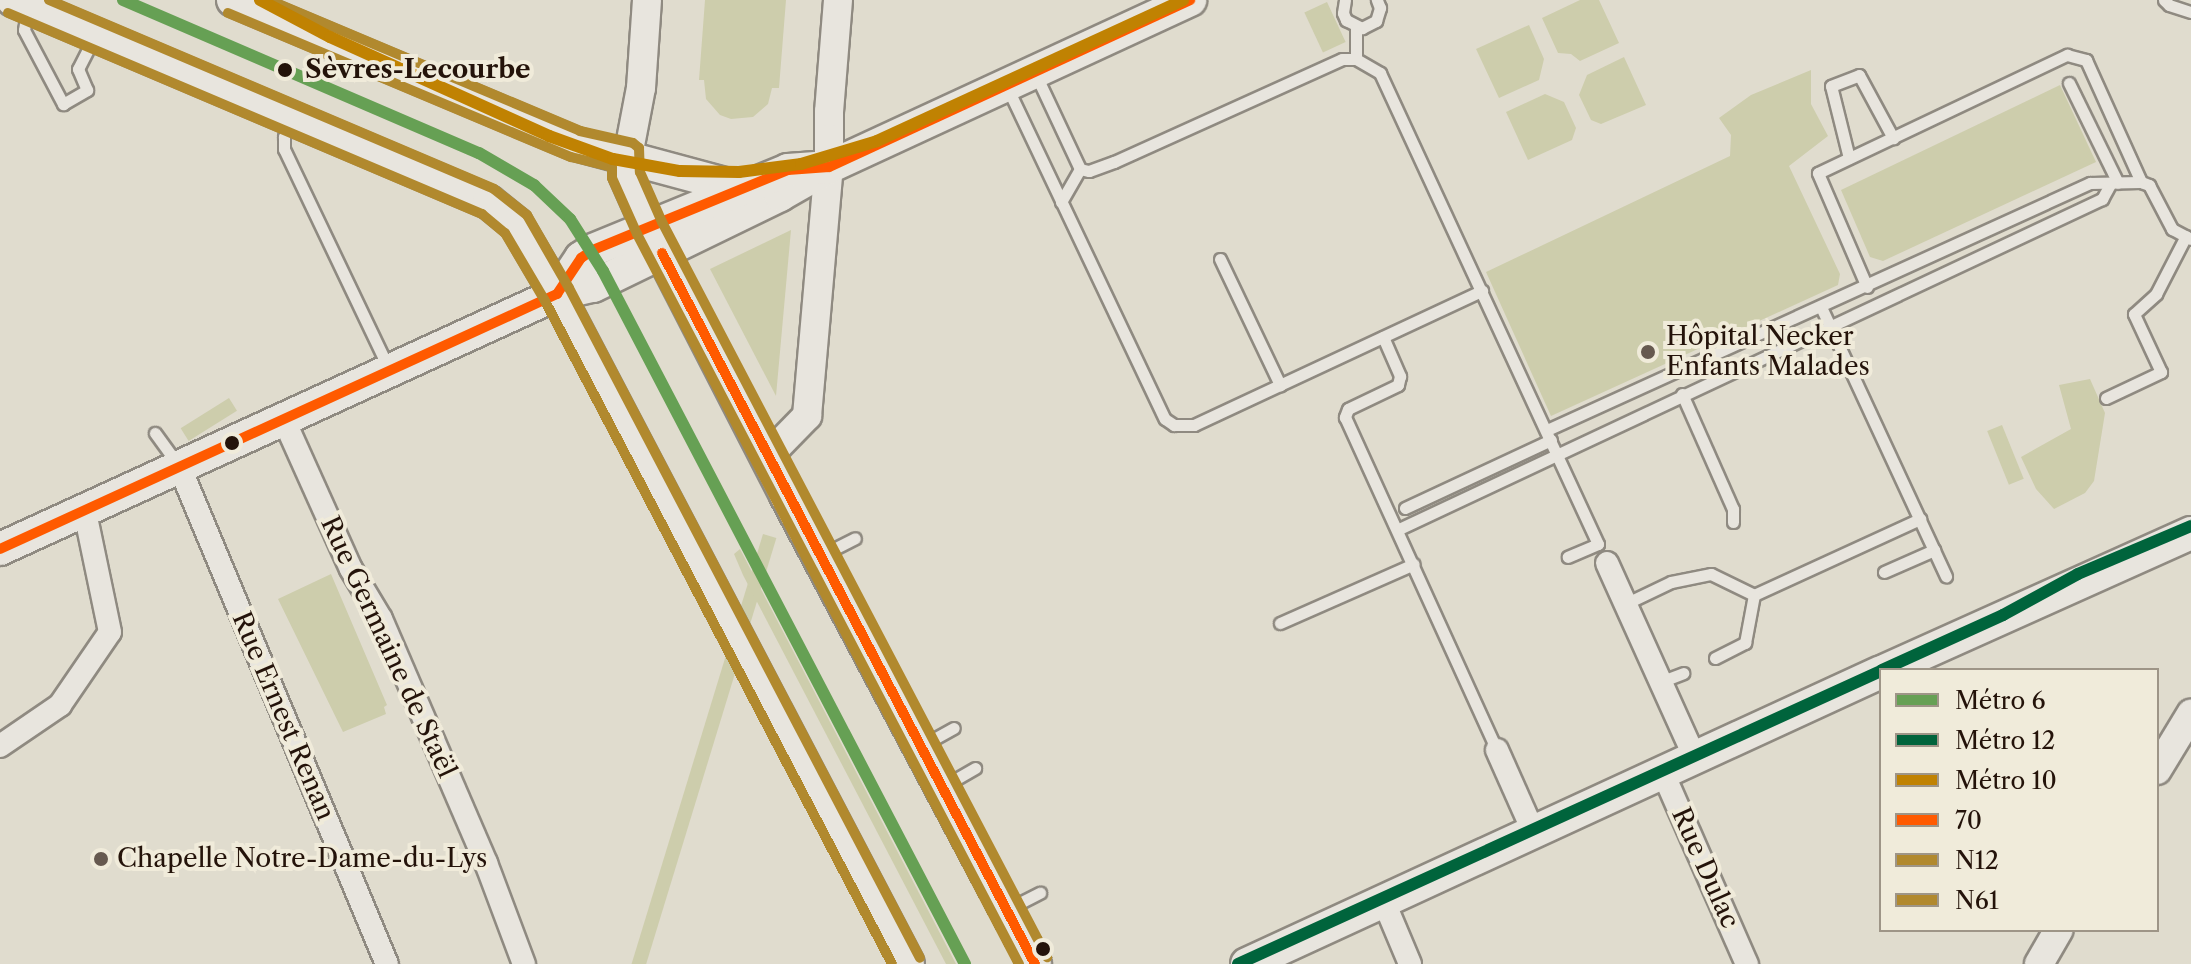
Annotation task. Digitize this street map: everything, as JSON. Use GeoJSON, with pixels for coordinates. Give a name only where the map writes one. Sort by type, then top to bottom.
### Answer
{"type":"FeatureCollection","features":[{"type":"Feature","properties":{"kind":"main road"},"geometry":{"type":"LineString","coordinates":[[233,0],[281,6],[576,144],[743,189]]}},
{"type":"Feature","properties":{"kind":"main road"},"geometry":{"type":"LineString","coordinates":[[557,294],[581,258],[593,250],[656,240],[780,195],[829,167],[1190,0]]}},
{"type":"Feature","properties":{"kind":"main road"},"geometry":{"type":"LineString","coordinates":[[33,5],[96,35],[489,202],[524,234],[908,964]]}},
{"type":"Feature","properties":{"kind":"main road"},"geometry":{"type":"LineString","coordinates":[[628,156],[625,174],[656,240],[766,458],[1035,964]]}},
{"type":"Feature","properties":{"kind":"main road"},"geometry":{"type":"LineString","coordinates":[[0,549],[557,294],[593,286],[656,240],[743,189],[788,170],[829,167]]}},
{"type":"Feature","properties":{"kind":"main road"},"geometry":{"type":"LineString","coordinates":[[1893,668],[2191,533]]}},
{"type":"Feature","properties":{"kind":"main road"},"geometry":{"type":"LineString","coordinates":[[1262,961],[1533,831],[1879,674]]}},
{"type":"Feature","properties":{"kind":"street"},"geometry":{"type":"LineString","coordinates":[[628,156],[641,88],[647,0]]}},
{"type":"Feature","properties":{"kind":"street"},"geometry":{"type":"LineString","coordinates":[[766,458],[807,416],[829,167],[829,112],[838,0]]}},
{"type":"Feature","properties":{"kind":"street","name":"Rue Germaine de Staël"},"geometry":{"type":"LineString","coordinates":[[284,420],[351,569],[381,619],[486,863],[524,964]]}},
{"type":"Feature","properties":{"kind":"street","name":"Rue Ernest Renan"},"geometry":{"type":"LineString","coordinates":[[180,468],[387,964]]}},
{"type":"Feature","properties":{"kind":"street"},"geometry":{"type":"LineString","coordinates":[[0,746],[60,705],[110,632],[85,512]]}},
{"type":"Feature","properties":{"kind":"street"},"geometry":{"type":"LineString","coordinates":[[1602,553],[1695,758]]}},
{"type":"Feature","properties":{"kind":"street"},"geometry":{"type":"LineString","coordinates":[[2159,767],[2189,725]]}},
{"type":"Feature","properties":{"kind":"street"},"geometry":{"type":"LineString","coordinates":[[1497,750],[1533,831]]}},
{"type":"Feature","properties":{"kind":"street","name":"Rue Dulac"},"geometry":{"type":"LineString","coordinates":[[1663,773],[1747,964]]}},
{"type":"Feature","properties":{"kind":"street"},"geometry":{"type":"LineString","coordinates":[[1384,902],[1410,964]]}},
{"type":"Feature","properties":{"kind":"street"},"geometry":{"type":"LineString","coordinates":[[2039,964],[2058,932]]}},
{"type":"Feature","properties":{"kind":"lane"},"geometry":{"type":"LineString","coordinates":[[1345,0],[1343,13],[1356,28],[1356,59]]}},
{"type":"Feature","properties":{"kind":"lane"},"geometry":{"type":"LineString","coordinates":[[1356,28],[1367,27],[1376,21],[1380,8],[1377,0]]}},
{"type":"Feature","properties":{"kind":"lane"},"geometry":{"type":"LineString","coordinates":[[2164,0],[2169,5],[2191,12]]}},
{"type":"Feature","properties":{"kind":"lane"},"geometry":{"type":"LineString","coordinates":[[33,5],[24,30],[63,104],[87,90],[78,69],[96,35]]}},
{"type":"Feature","properties":{"kind":"lane"},"geometry":{"type":"LineString","coordinates":[[1867,287],[1818,173],[2067,55],[2086,60],[2141,182]]}},
{"type":"Feature","properties":{"kind":"lane"},"geometry":{"type":"LineString","coordinates":[[1020,78],[1080,169],[1089,171],[1342,59],[1356,59],[1380,73],[1602,553],[1568,557]]}},
{"type":"Feature","properties":{"kind":"lane"},"geometry":{"type":"LineString","coordinates":[[1849,158],[1831,86],[1859,75],[1893,138]]}},
{"type":"Feature","properties":{"kind":"lane"},"geometry":{"type":"LineString","coordinates":[[1020,78],[1061,202],[1165,419],[1174,425],[1194,425],[1482,291]]}},
{"type":"Feature","properties":{"kind":"lane"},"geometry":{"type":"LineString","coordinates":[[2069,83],[2115,183]]}},
{"type":"Feature","properties":{"kind":"lane"},"geometry":{"type":"LineString","coordinates":[[291,118],[284,137],[284,149],[390,372]]}},
{"type":"Feature","properties":{"kind":"lane"},"geometry":{"type":"LineString","coordinates":[[1061,202],[1080,169]]}},
{"type":"Feature","properties":{"kind":"lane"},"geometry":{"type":"LineString","coordinates":[[1405,508],[1549,435],[2090,183],[2141,182],[2149,185],[2172,229],[2188,237],[2156,294],[2134,314],[2161,372],[2106,398]]}},
{"type":"Feature","properties":{"kind":"lane"},"geometry":{"type":"LineString","coordinates":[[1399,529],[2102,199],[2115,183]]}},
{"type":"Feature","properties":{"kind":"lane"},"geometry":{"type":"LineString","coordinates":[[1220,259],[1280,385]]}},
{"type":"Feature","properties":{"kind":"lane"},"geometry":{"type":"LineString","coordinates":[[1821,307],[1946,576]]}},
{"type":"Feature","properties":{"kind":"lane"},"geometry":{"type":"LineString","coordinates":[[1383,337],[1400,376],[1398,385],[1348,409],[1345,417],[1399,529],[1497,750]]}},
{"type":"Feature","properties":{"kind":"lane"},"geometry":{"type":"LineString","coordinates":[[1682,394],[1733,509],[1733,522]]}},
{"type":"Feature","properties":{"kind":"lane"},"geometry":{"type":"LineString","coordinates":[[155,433],[180,468]]}},
{"type":"Feature","properties":{"kind":"lane"},"geometry":{"type":"LineString","coordinates":[[1754,595],[1920,519]]}},
{"type":"Feature","properties":{"kind":"lane"},"geometry":{"type":"LineString","coordinates":[[818,557],[855,538]]}},
{"type":"Feature","properties":{"kind":"lane"},"geometry":{"type":"LineString","coordinates":[[1884,572],[1934,550]]}},
{"type":"Feature","properties":{"kind":"lane"},"geometry":{"type":"LineString","coordinates":[[1280,623],[1414,564]]}},
{"type":"Feature","properties":{"kind":"lane"},"geometry":{"type":"LineString","coordinates":[[1625,604],[1671,582],[1711,574],[1754,595]]}},
{"type":"Feature","properties":{"kind":"lane"},"geometry":{"type":"LineString","coordinates":[[1715,658],[1745,643],[1754,595]]}},
{"type":"Feature","properties":{"kind":"lane"},"geometry":{"type":"LineString","coordinates":[[1660,682],[1683,673]]}},
{"type":"Feature","properties":{"kind":"lane"},"geometry":{"type":"LineString","coordinates":[[919,747],[954,728]]}},
{"type":"Feature","properties":{"kind":"lane"},"geometry":{"type":"LineString","coordinates":[[941,788],[975,768]]}},
{"type":"Feature","properties":{"kind":"lane"},"geometry":{"type":"LineString","coordinates":[[1006,910],[1040,893]]}},
{"type":"Feature","properties":{"kind":"green space"},"geometry":{"type":"Polygon","coordinates":[[[705,0],[786,0],[779,88],[772,88],[768,104],[753,117],[731,119],[720,115],[706,99],[704,80],[699,80],[705,0]]]}},
{"type":"Feature","properties":{"kind":"green space"},"geometry":{"type":"Polygon","coordinates":[[[1580,0],[1599,0],[1619,43],[1580,61],[1571,54],[1558,53],[1542,18],[1580,0]]]}},
{"type":"Feature","properties":{"kind":"green space"},"geometry":{"type":"Polygon","coordinates":[[[1327,2],[1346,42],[1323,52],[1304,13],[1327,2]]]}},
{"type":"Feature","properties":{"kind":"green space"},"geometry":{"type":"Polygon","coordinates":[[[1529,25],[1544,59],[1539,80],[1499,98],[1476,49],[1529,25]]]}},
{"type":"Feature","properties":{"kind":"green space"},"geometry":{"type":"Polygon","coordinates":[[[1624,57],[1646,105],[1601,124],[1591,120],[1579,95],[1587,75],[1624,57]]]}},
{"type":"Feature","properties":{"kind":"green space"},"geometry":{"type":"Polygon","coordinates":[[[1811,70],[1811,104],[1828,136],[1789,166],[1840,274],[1838,285],[1551,416],[1486,272],[1730,156],[1731,135],[1719,118],[1751,95],[1811,70]]]}},
{"type":"Feature","properties":{"kind":"green space"},"geometry":{"type":"Polygon","coordinates":[[[2060,85],[2096,162],[1883,261],[1870,257],[1841,190],[2060,85]]]}},
{"type":"Feature","properties":{"kind":"green space"},"geometry":{"type":"Polygon","coordinates":[[[1545,94],[1564,102],[1576,128],[1572,140],[1528,160],[1506,112],[1545,94]]]}},
{"type":"Feature","properties":{"kind":"green space"},"geometry":{"type":"Polygon","coordinates":[[[791,230],[776,396],[710,269],[791,230]]]}},
{"type":"Feature","properties":{"kind":"green space"},"geometry":{"type":"Polygon","coordinates":[[[2090,379],[2105,413],[2094,481],[2085,493],[2054,509],[2036,489],[2021,457],[2071,429],[2059,385],[2090,379]]]}},
{"type":"Feature","properties":{"kind":"green space"},"geometry":{"type":"Polygon","coordinates":[[[229,398],[237,411],[189,441],[181,428],[229,398]]]}},
{"type":"Feature","properties":{"kind":"green space"},"geometry":{"type":"Polygon","coordinates":[[[2002,425],[2024,479],[2009,485],[1987,431],[2002,425]]]}},
{"type":"Feature","properties":{"kind":"green space"},"geometry":{"type":"Polygon","coordinates":[[[763,534],[776,538],[646,964],[632,964],[763,534]]]}},
{"type":"Feature","properties":{"kind":"green space"},"geometry":{"type":"Polygon","coordinates":[[[740,549],[956,964],[946,964],[743,575],[734,554],[740,549]]]}},
{"type":"Feature","properties":{"kind":"green space"},"geometry":{"type":"Polygon","coordinates":[[[331,574],[387,705],[384,707],[386,714],[343,732],[278,599],[331,574]]]}},
{"type":"Feature","properties":{"kind":"metro line","name":"6"},"geometry":{"type":"LineString","coordinates":[[123,0],[479,153],[534,185],[570,219],[603,271],[965,964]]}},
{"type":"Feature","properties":{"kind":"metro line","name":"10"},"geometry":{"type":"LineString","coordinates":[[260,0],[330,37],[549,136],[613,159],[680,171],[739,172],[801,164],[877,141],[1183,0]]}},
{"type":"Feature","properties":{"kind":"metro line","name":"12"},"geometry":{"type":"LineString","coordinates":[[1886,668],[2003,615],[2078,574],[2191,526]]}},
{"type":"Feature","properties":{"kind":"metro line","name":"12"},"geometry":{"type":"LineString","coordinates":[[1238,964],[1879,672]]}},
{"type":"Feature","properties":{"kind":"transit line","name":"N61"},"geometry":{"type":"LineString","coordinates":[[49,0],[494,189],[527,215],[569,288],[920,958]]}},
{"type":"Feature","properties":{"kind":"transit line","name":"N61"},"geometry":{"type":"LineString","coordinates":[[269,0],[580,131],[633,143],[639,148],[640,172],[662,222],[1047,957]]}},
{"type":"Feature","properties":{"kind":"transit line","name":"70"},"geometry":{"type":"LineString","coordinates":[[0,549],[557,294],[581,258],[593,250],[788,170],[829,167],[1190,0]]}},
{"type":"Feature","properties":{"kind":"transit line","name":"N12"},"geometry":{"type":"LineString","coordinates":[[8,13],[482,214],[505,233],[545,301],[892,964]]}},
{"type":"Feature","properties":{"kind":"transit line","name":"N12"},"geometry":{"type":"LineString","coordinates":[[228,13],[571,157],[612,167],[612,178],[637,234],[1019,964]]}},
{"type":"Feature","properties":{"kind":"transit line","name":"70"},"geometry":{"type":"LineString","coordinates":[[662,253],[1035,964]]}},
{"type":"Feature","properties":{"kind":"place","name":"Sèvres-Lecourbe"},"geometry":{"type":"Point","coordinates":[285,70]}},
{"type":"Feature","properties":{"kind":"place","name":"Hôpital Necker Enfants Malades"},"geometry":{"type":"Point","coordinates":[1648,352]}},
{"type":"Feature","properties":{"kind":"place","name":"Chapelle Notre-Dame-du-Lys"},"geometry":{"type":"Point","coordinates":[101,859]}}]}
